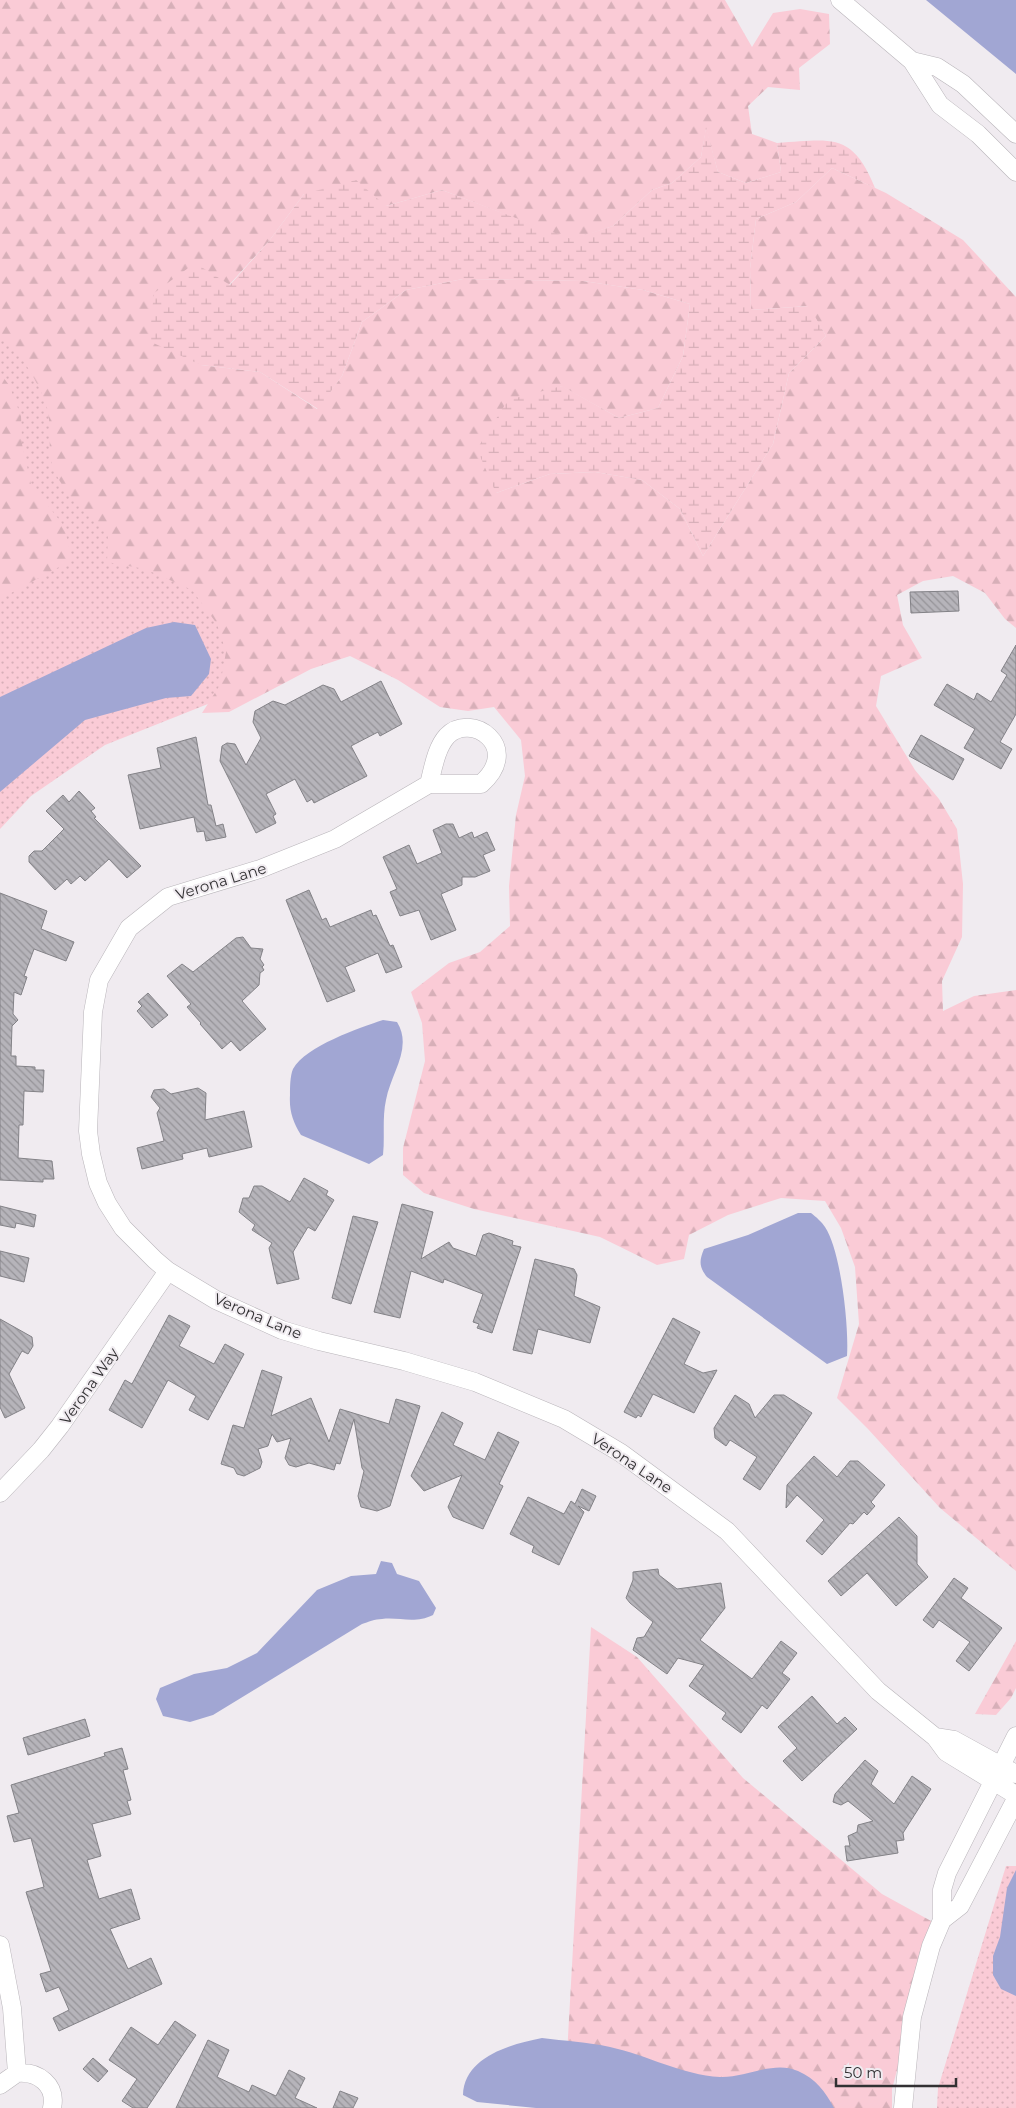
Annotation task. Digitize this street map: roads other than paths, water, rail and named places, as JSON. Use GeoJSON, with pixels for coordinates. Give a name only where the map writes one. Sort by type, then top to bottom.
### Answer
{"type":"FeatureCollection","features":[{"type":"Feature","properties":{"kind":"street"},"geometry":{"type":"LineString","coordinates":[[840,0],[912,61],[940,104],[978,134],[1016,172]]}},
{"type":"Feature","properties":{"kind":"street"},"geometry":{"type":"LineString","coordinates":[[912,61],[937,66],[963,84],[1016,134]]}},
{"type":"Feature","properties":{"kind":"street","name":"Verona Lane"},"geometry":{"type":"LineString","coordinates":[[428,784],[334,839],[260,869],[168,897],[129,928],[99,980],[93,1012],[89,1086],[90,1154],[98,1183],[123,1228],[168,1271],[216,1300],[282,1330],[345,1348],[404,1361],[475,1382],[564,1419],[610,1446],[654,1476],[727,1531],[878,1691],[935,1737],[946,1752],[1003,1773],[1016,1795]]}},
{"type":"Feature","properties":{"kind":"street","name":"Verona Way"},"geometry":{"type":"LineString","coordinates":[[0,1493],[41,1450],[60,1426],[168,1271]]}},
{"type":"Feature","properties":{"kind":"street"},"geometry":{"type":"LineString","coordinates":[[903,2108],[912,2017],[931,1946],[942,1920],[942,1890],[947,1873],[1003,1773],[1016,1736]]}},
{"type":"Feature","properties":{"kind":"street"},"geometry":{"type":"LineString","coordinates":[[942,1920],[960,1906],[1016,1799]]}},
{"type":"Feature","properties":{"kind":"street"},"geometry":{"type":"LineString","coordinates":[[0,1945],[12,2008],[17,2073]]}},
{"type":"Feature","properties":{"kind":"street"},"geometry":{"type":"LineString","coordinates":[[0,2085],[6,2078],[17,2073],[35,2074],[45,2081],[52,2094],[52,2108]]}},
{"type":"Feature","properties":{"kind":"water"},"geometry":{"type":"Polygon","coordinates":[[[926,0],[1016,0],[1016,74],[926,0]]]}},
{"type":"Feature","properties":{"kind":"water"},"geometry":{"type":"Polygon","coordinates":[[[174,622],[195,625],[211,659],[209,674],[191,696],[166,698],[85,720],[0,792],[0,697],[146,628],[174,622]]]}},
{"type":"Feature","properties":{"kind":"water"},"geometry":{"type":"Polygon","coordinates":[[[383,1020],[397,1022],[403,1041],[402,1051],[386,1100],[383,1155],[369,1164],[301,1135],[291,1111],[290,1082],[293,1069],[309,1053],[321,1045],[383,1020]]]}},
{"type":"Feature","properties":{"kind":"water"},"geometry":{"type":"Polygon","coordinates":[[[798,1213],[811,1213],[824,1225],[831,1238],[840,1271],[847,1327],[847,1356],[827,1364],[707,1277],[701,1267],[701,1257],[704,1249],[748,1235],[798,1213]]]}},
{"type":"Feature","properties":{"kind":"water"},"geometry":{"type":"Polygon","coordinates":[[[381,1561],[392,1563],[397,1574],[419,1581],[436,1608],[433,1615],[414,1620],[379,1619],[362,1624],[213,1715],[190,1722],[163,1716],[156,1699],[160,1688],[194,1674],[227,1668],[257,1653],[317,1590],[351,1576],[376,1574],[381,1561]]]}},
{"type":"Feature","properties":{"kind":"water"},"geometry":{"type":"Polygon","coordinates":[[[1016,1870],[1016,1996],[1001,1989],[993,1975],[993,1956],[1000,1937],[1007,1888],[1016,1870]]]}},
{"type":"Feature","properties":{"kind":"water"},"geometry":{"type":"Polygon","coordinates":[[[542,2038],[610,2047],[692,2073],[720,2077],[730,2077],[769,2068],[789,2068],[804,2074],[815,2082],[834,2108],[536,2108],[477,2102],[463,2095],[465,2082],[471,2071],[491,2054],[517,2044],[542,2038]]]}}]}
